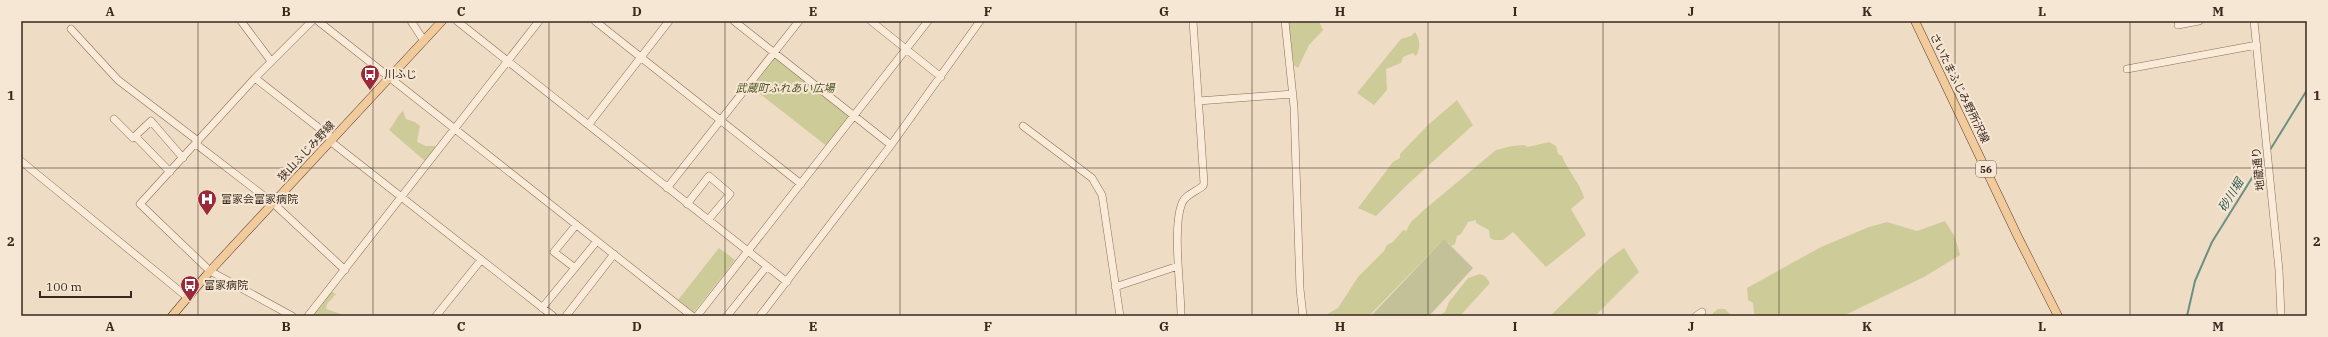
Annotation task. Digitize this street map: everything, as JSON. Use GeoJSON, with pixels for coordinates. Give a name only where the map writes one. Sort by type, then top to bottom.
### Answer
{"type":"FeatureCollection","features":[{"type":"Feature","properties":{"kind":"main road","name":"狭山ふじみ野線"},"geometry":{"type":"LineString","coordinates":[[172,316],[210,271],[442,21]]}},
{"type":"Feature","properties":{"kind":"main road","name":"さいたまふじみ野所沢線"},"geometry":{"type":"LineString","coordinates":[[1915,21],[2018,237],[2058,316]]}},
{"type":"Feature","properties":{"kind":"street"},"geometry":{"type":"LineString","coordinates":[[241,21],[271,61]]}},
{"type":"Feature","properties":{"kind":"street"},"geometry":{"type":"LineString","coordinates":[[292,316],[210,271],[140,204],[255,78],[312,21]]}},
{"type":"Feature","properties":{"kind":"street"},"geometry":{"type":"LineString","coordinates":[[318,21],[692,316]]}},
{"type":"Feature","properties":{"kind":"street"},"geometry":{"type":"LineString","coordinates":[[411,21],[424,40]]}},
{"type":"Feature","properties":{"kind":"street"},"geometry":{"type":"LineString","coordinates":[[457,21],[589,124],[786,282]]}},
{"type":"Feature","properties":{"kind":"street"},"geometry":{"type":"LineString","coordinates":[[308,316],[539,21]]}},
{"type":"Feature","properties":{"kind":"street"},"geometry":{"type":"LineString","coordinates":[[595,21],[801,184]]}},
{"type":"Feature","properties":{"kind":"street"},"geometry":{"type":"LineString","coordinates":[[589,124],[640,56],[669,21]]}},
{"type":"Feature","properties":{"kind":"street"},"geometry":{"type":"LineString","coordinates":[[734,21],[891,145]]}},
{"type":"Feature","properties":{"kind":"street"},"geometry":{"type":"LineString","coordinates":[[667,188],[799,21]]}},
{"type":"Feature","properties":{"kind":"street"},"geometry":{"type":"LineString","coordinates":[[871,21],[941,77]]}},
{"type":"Feature","properties":{"kind":"street"},"geometry":{"type":"LineString","coordinates":[[697,316],[928,21]]}},
{"type":"Feature","properties":{"kind":"street"},"geometry":{"type":"LineString","coordinates":[[760,316],[891,145],[980,21]]}},
{"type":"Feature","properties":{"kind":"street"},"geometry":{"type":"LineString","coordinates":[[1181,316],[1178,234],[1182,203],[1186,197],[1203,186],[1204,183],[1193,21]]}},
{"type":"Feature","properties":{"kind":"street"},"geometry":{"type":"LineString","coordinates":[[1285,21],[1293,94],[1300,289],[1303,316]]}},
{"type":"Feature","properties":{"kind":"street"},"geometry":{"type":"LineString","coordinates":[[2178,25],[2199,21]]}},
{"type":"Feature","properties":{"kind":"street","name":"地蔵通り"},"geometry":{"type":"LineString","coordinates":[[2254,21],[2281,316]]}},
{"type":"Feature","properties":{"kind":"street"},"geometry":{"type":"LineString","coordinates":[[71,29],[118,80],[139,95],[273,203],[345,270]]}},
{"type":"Feature","properties":{"kind":"street"},"geometry":{"type":"LineString","coordinates":[[2128,69],[2257,45]]}},
{"type":"Feature","properties":{"kind":"street"},"geometry":{"type":"LineString","coordinates":[[255,78],[401,198],[553,316]]}},
{"type":"Feature","properties":{"kind":"street"},"geometry":{"type":"LineString","coordinates":[[1198,101],[1293,94]]}},
{"type":"Feature","properties":{"kind":"street"},"geometry":{"type":"LineString","coordinates":[[135,136],[159,112]]}},
{"type":"Feature","properties":{"kind":"street"},"geometry":{"type":"LineString","coordinates":[[114,119],[133,138],[135,136],[170,172]]}},
{"type":"Feature","properties":{"kind":"street"},"geometry":{"type":"LineString","coordinates":[[151,120],[183,158]]}},
{"type":"Feature","properties":{"kind":"street"},"geometry":{"type":"LineString","coordinates":[[1023,126],[1092,178],[1098,186],[1102,195],[1120,316]]}},
{"type":"Feature","properties":{"kind":"street"},"geometry":{"type":"LineString","coordinates":[[21,161],[187,297]]}},
{"type":"Feature","properties":{"kind":"street"},"geometry":{"type":"LineString","coordinates":[[687,204],[709,176],[730,194],[708,220]]}},
{"type":"Feature","properties":{"kind":"street"},"geometry":{"type":"LineString","coordinates":[[575,268],[554,252],[576,224]]}},
{"type":"Feature","properties":{"kind":"street"},"geometry":{"type":"LineString","coordinates":[[542,308],[597,242]]}},
{"type":"Feature","properties":{"kind":"street"},"geometry":{"type":"LineString","coordinates":[[566,316],[614,254]]}},
{"type":"Feature","properties":{"kind":"street"},"geometry":{"type":"LineString","coordinates":[[436,316],[481,260]]}},
{"type":"Feature","properties":{"kind":"street"},"geometry":{"type":"LineString","coordinates":[[727,316],[767,266]]}},
{"type":"Feature","properties":{"kind":"street"},"geometry":{"type":"LineString","coordinates":[[1115,287],[1178,266]]}},
{"type":"Feature","properties":{"kind":"green space"},"geometry":{"type":"Polygon","coordinates":[[[1287,21],[1319,21],[1323,30],[1309,45],[1298,68],[1294,65],[1287,21]]]}},
{"type":"Feature","properties":{"kind":"green space"},"geometry":{"type":"Polygon","coordinates":[[[1415,32],[1419,44],[1419,50],[1416,56],[1413,53],[1403,57],[1401,63],[1386,69],[1387,90],[1374,105],[1357,93],[1401,39],[1411,36],[1415,32]]]}},
{"type":"Feature","properties":{"kind":"green space","name":"武蔵町ふれあい広場"},"geometry":{"type":"Polygon","coordinates":[[[775,55],[852,116],[828,147],[750,86],[775,55]]]}},
{"type":"Feature","properties":{"kind":"green space"},"geometry":{"type":"Polygon","coordinates":[[[1457,100],[1473,125],[1407,185],[1376,216],[1358,208],[1393,162],[1400,158],[1400,154],[1428,125],[1457,100]]]}},
{"type":"Feature","properties":{"kind":"green space"},"geometry":{"type":"Polygon","coordinates":[[[403,111],[406,119],[415,122],[420,126],[417,142],[426,146],[439,146],[425,161],[389,130],[403,111]]]}},
{"type":"Feature","properties":{"kind":"green space"},"geometry":{"type":"Polygon","coordinates":[[[1549,142],[1556,146],[1558,154],[1562,156],[1577,182],[1584,198],[1571,209],[1586,235],[1546,267],[1513,232],[1503,240],[1494,240],[1490,238],[1489,230],[1476,223],[1476,220],[1468,222],[1461,234],[1457,236],[1455,244],[1451,246],[1448,242],[1441,242],[1369,316],[1324,316],[1338,308],[1358,277],[1384,251],[1387,245],[1393,242],[1403,230],[1406,231],[1411,222],[1425,209],[1496,150],[1512,146],[1524,145],[1528,147],[1549,142]]]}},
{"type":"Feature","properties":{"kind":"green space"},"geometry":{"type":"Polygon","coordinates":[[[1945,221],[1955,237],[1960,255],[1924,277],[1843,316],[1757,316],[1754,313],[1753,303],[1748,300],[1747,288],[1821,247],[1869,227],[1887,222],[1917,231],[1945,221]]]}},
{"type":"Feature","properties":{"kind":"green space"},"geometry":{"type":"Polygon","coordinates":[[[1444,239],[1473,268],[1429,316],[1371,316],[1444,239]]]}},
{"type":"Feature","properties":{"kind":"green space"},"geometry":{"type":"Polygon","coordinates":[[[719,248],[735,260],[694,312],[678,300],[719,248]]]}},
{"type":"Feature","properties":{"kind":"green space"},"geometry":{"type":"Polygon","coordinates":[[[1624,248],[1639,272],[1595,316],[1550,316],[1610,258],[1624,248]]]}},
{"type":"Feature","properties":{"kind":"green space"},"geometry":{"type":"Polygon","coordinates":[[[1480,274],[1485,276],[1490,283],[1460,316],[1438,316],[1445,312],[1449,302],[1468,278],[1480,274]]]}},
{"type":"Feature","properties":{"kind":"green space"},"geometry":{"type":"Polygon","coordinates":[[[330,291],[336,294],[327,304],[326,309],[347,316],[310,316],[317,307],[320,306],[330,291]]]}},
{"type":"Feature","properties":{"kind":"green space"},"geometry":{"type":"Polygon","coordinates":[[[1718,309],[1725,309],[1732,316],[1712,316],[1718,309]]]}},
{"type":"Feature","properties":{"kind":"waterway","name":"砂川堀"},"geometry":{"type":"LineString","coordinates":[[2270,150],[2307,90]]}},
{"type":"Feature","properties":{"kind":"waterway","name":"砂川堀"},"geometry":{"type":"LineString","coordinates":[[2187,316],[2195,281],[2212,242],[2265,157]]}},
{"type":"Feature","properties":{"kind":"place","name":"川ふじ"},"geometry":{"type":"Point","coordinates":[370,91]}},
{"type":"Feature","properties":{"kind":"place","name":"富家会富家病院"},"geometry":{"type":"Point","coordinates":[207,216]}},
{"type":"Feature","properties":{"kind":"place","name":"富家病院"},"geometry":{"type":"Point","coordinates":[190,302]}}]}
